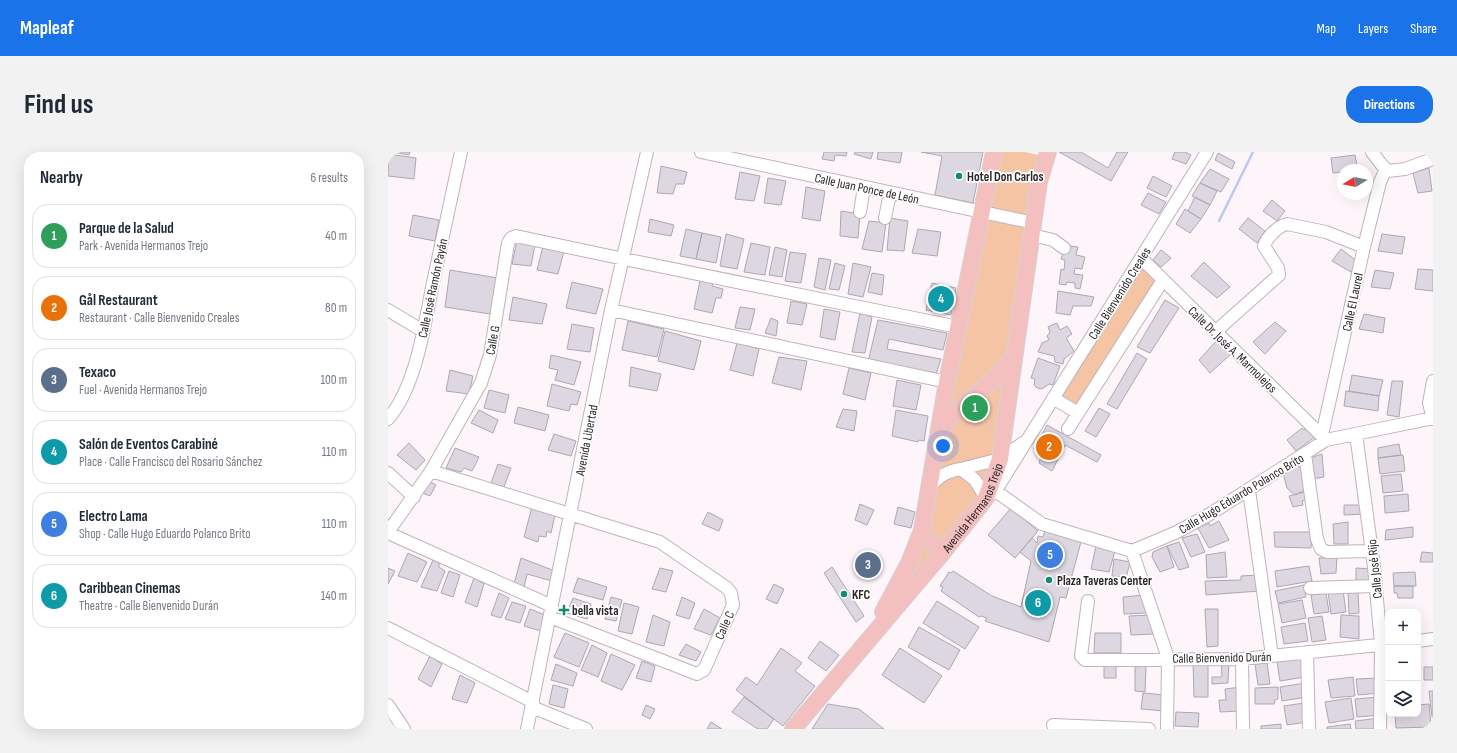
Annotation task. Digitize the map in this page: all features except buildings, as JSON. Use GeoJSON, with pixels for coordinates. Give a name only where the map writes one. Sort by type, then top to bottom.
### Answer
{"type":"FeatureCollection","features":[{"type":"Feature","properties":{"kind":"main road"},"geometry":{"type":"LineString","coordinates":[[938,435],[947,382],[994,152]]}},
{"type":"Feature","properties":{"kind":"main road","name":"Avenida Hermanos Trejo"},"geometry":{"type":"LineString","coordinates":[[793,729],[991,492],[1000,459],[1039,182],[1048,152]]}},
{"type":"Feature","properties":{"kind":"main road","name":"Avenida Hermanos Trejo"},"geometry":{"type":"LineString","coordinates":[[874,633],[908,563],[922,530],[928,487],[938,435],[950,416],[1001,373],[1015,355]]}},
{"type":"Feature","properties":{"kind":"main road"},"geometry":{"type":"LineString","coordinates":[[922,530],[928,540],[944,550]]}},
{"type":"Feature","properties":{"kind":"street","name":"Calle José Ramón Payán"},"geometry":{"type":"LineString","coordinates":[[388,419],[398,408],[410,380],[423,331],[461,152]]}},
{"type":"Feature","properties":{"kind":"street","name":"Avenida Libertad"},"geometry":{"type":"LineString","coordinates":[[527,729],[611,310],[624,259],[647,152]]}},
{"type":"Feature","properties":{"kind":"street","name":"Calle Juan Ponce de León"},"geometry":{"type":"LineString","coordinates":[[701,152],[981,212],[1033,229],[1064,248]]}},
{"type":"Feature","properties":{"kind":"street"},"geometry":{"type":"LineString","coordinates":[[1372,152],[1386,169],[1391,171],[1433,159]]}},
{"type":"Feature","properties":{"kind":"street","name":"Calle Bienvenido Creales"},"geometry":{"type":"LineString","coordinates":[[991,492],[1032,433],[1202,154]]}},
{"type":"Feature","properties":{"kind":"street","name":"Calle El Laurel"},"geometry":{"type":"LineString","coordinates":[[1324,438],[1364,247],[1380,182],[1386,169]]}},
{"type":"Feature","properties":{"kind":"street"},"geometry":{"type":"LineString","coordinates":[[860,212],[864,187]]}},
{"type":"Feature","properties":{"kind":"street"},"geometry":{"type":"LineString","coordinates":[[885,218],[890,192]]}},
{"type":"Feature","properties":{"kind":"street"},"geometry":{"type":"LineString","coordinates":[[1215,332],[1279,275],[1278,268],[1264,246],[1266,241],[1281,225],[1287,224],[1326,232],[1364,247]]}},
{"type":"Feature","properties":{"kind":"street","name":"Calle G"},"geometry":{"type":"LineString","coordinates":[[388,533],[431,472],[481,383],[490,355],[508,243],[511,238],[522,236],[624,259]]}},
{"type":"Feature","properties":{"kind":"street","name":"Calle Dr. José A. Marmolejos"},"geometry":{"type":"LineString","coordinates":[[1140,258],[1324,438]]}},
{"type":"Feature","properties":{"kind":"street"},"geometry":{"type":"LineString","coordinates":[[624,259],[958,327]]}},
{"type":"Feature","properties":{"kind":"street"},"geometry":{"type":"LineString","coordinates":[[1068,429],[1163,280]]}},
{"type":"Feature","properties":{"kind":"street"},"geometry":{"type":"LineString","coordinates":[[388,310],[423,331]]}},
{"type":"Feature","properties":{"kind":"street"},"geometry":{"type":"LineString","coordinates":[[611,310],[947,382]]}},
{"type":"Feature","properties":{"kind":"street"},"geometry":{"type":"LineString","coordinates":[[1433,381],[1429,403],[1433,418]]}},
{"type":"Feature","properties":{"kind":"street"},"geometry":{"type":"LineString","coordinates":[[1053,398],[1078,413]]}},
{"type":"Feature","properties":{"kind":"street","name":"Calle Hugo Eduardo Polanco Brito"},"geometry":{"type":"LineString","coordinates":[[1132,551],[1177,532],[1249,490],[1305,454],[1324,438],[1356,434],[1433,418]]}},
{"type":"Feature","properties":{"kind":"street","name":"Calle Bienvenido Creales"},"geometry":{"type":"LineString","coordinates":[[928,487],[940,476],[951,471],[1000,459],[1024,442],[1032,433]]}},
{"type":"Feature","properties":{"kind":"street","name":"Calle José Rijo"},"geometry":{"type":"LineString","coordinates":[[1356,434],[1384,644],[1380,729]]}},
{"type":"Feature","properties":{"kind":"street"},"geometry":{"type":"LineString","coordinates":[[1305,454],[1317,539],[1321,549],[1327,552],[1372,551]]}},
{"type":"Feature","properties":{"kind":"street"},"geometry":{"type":"LineString","coordinates":[[961,469],[991,492],[1042,524],[1132,551],[1168,658],[1167,729]]}},
{"type":"Feature","properties":{"kind":"street"},"geometry":{"type":"LineString","coordinates":[[431,472],[571,515]]}},
{"type":"Feature","properties":{"kind":"street"},"geometry":{"type":"LineString","coordinates":[[388,473],[414,497]]}},
{"type":"Feature","properties":{"kind":"street"},"geometry":{"type":"LineString","coordinates":[[1249,490],[1272,656]]}},
{"type":"Feature","properties":{"kind":"street","name":"Calle C"},"geometry":{"type":"LineString","coordinates":[[388,533],[551,612],[697,674],[704,670],[733,605],[731,592],[660,542],[571,515]]}},
{"type":"Feature","properties":{"kind":"street"},"geometry":{"type":"LineString","coordinates":[[1310,588],[1376,586]]}},
{"type":"Feature","properties":{"kind":"street","name":"Calle Bienvenido Durán"},"geometry":{"type":"LineString","coordinates":[[1088,601],[1081,656],[1085,660],[1168,658],[1242,659],[1384,644]]}},
{"type":"Feature","properties":{"kind":"street"},"geometry":{"type":"LineString","coordinates":[[388,628],[532,705],[586,729]]}},
{"type":"Feature","properties":{"kind":"street"},"geometry":{"type":"LineString","coordinates":[[388,628],[390,634],[388,640]]}},
{"type":"Feature","properties":{"kind":"street"},"geometry":{"type":"LineString","coordinates":[[1421,641],[1433,639]]}},
{"type":"Feature","properties":{"kind":"street"},"geometry":{"type":"LineString","coordinates":[[1307,652],[1309,729]]}},
{"type":"Feature","properties":{"kind":"street"},"geometry":{"type":"LineString","coordinates":[[1242,659],[1243,729]]}},
{"type":"Feature","properties":{"kind":"street"},"geometry":{"type":"LineString","coordinates":[[388,705],[404,729]]}},
{"type":"Feature","properties":{"kind":"street"},"geometry":{"type":"LineString","coordinates":[[1053,725],[1149,729]]}},
{"type":"Feature","properties":{"kind":"shaded area"},"geometry":{"type":"Polygon","coordinates":[[[994,152],[1025,152],[1047,157],[1000,459],[1014,449],[874,633],[908,563],[994,152]]]}},
{"type":"Feature","properties":{"kind":"shaded area"},"geometry":{"type":"Polygon","coordinates":[[[1141,258],[1163,280],[1077,415],[1053,398],[1141,258]]]}},
{"type":"Feature","properties":{"kind":"waterway"},"geometry":{"type":"LineString","coordinates":[[1219,221],[1253,152]]}},
{"type":"Feature","properties":{"kind":"place","name":"Hotel Don Carlos"},"geometry":{"type":"Point","coordinates":[959,176]}},
{"type":"Feature","properties":{"kind":"place","name":"Salón de Eventos Carabiné"},"geometry":{"type":"Point","coordinates":[941,299]}},
{"type":"Feature","properties":{"kind":"place","name":"Parque de la Salud"},"geometry":{"type":"Point","coordinates":[975,408]}},
{"type":"Feature","properties":{"kind":"place","name":"Gål Restaurant"},"geometry":{"type":"Point","coordinates":[1049,447]}},
{"type":"Feature","properties":{"kind":"place","name":"Electro Lama"},"geometry":{"type":"Point","coordinates":[1050,555]}},
{"type":"Feature","properties":{"kind":"place","name":"Texaco"},"geometry":{"type":"Point","coordinates":[868,565]}},
{"type":"Feature","properties":{"kind":"place","name":"Plaza Taveras Center"},"geometry":{"type":"Point","coordinates":[1049,580]}},
{"type":"Feature","properties":{"kind":"place","name":"KFC"},"geometry":{"type":"Point","coordinates":[844,594]}},
{"type":"Feature","properties":{"kind":"place","name":"Caribbean Cinemas"},"geometry":{"type":"Point","coordinates":[1038,603]}},
{"type":"Feature","properties":{"kind":"place","name":"bella vista"},"geometry":{"type":"Point","coordinates":[564,610]}}]}
